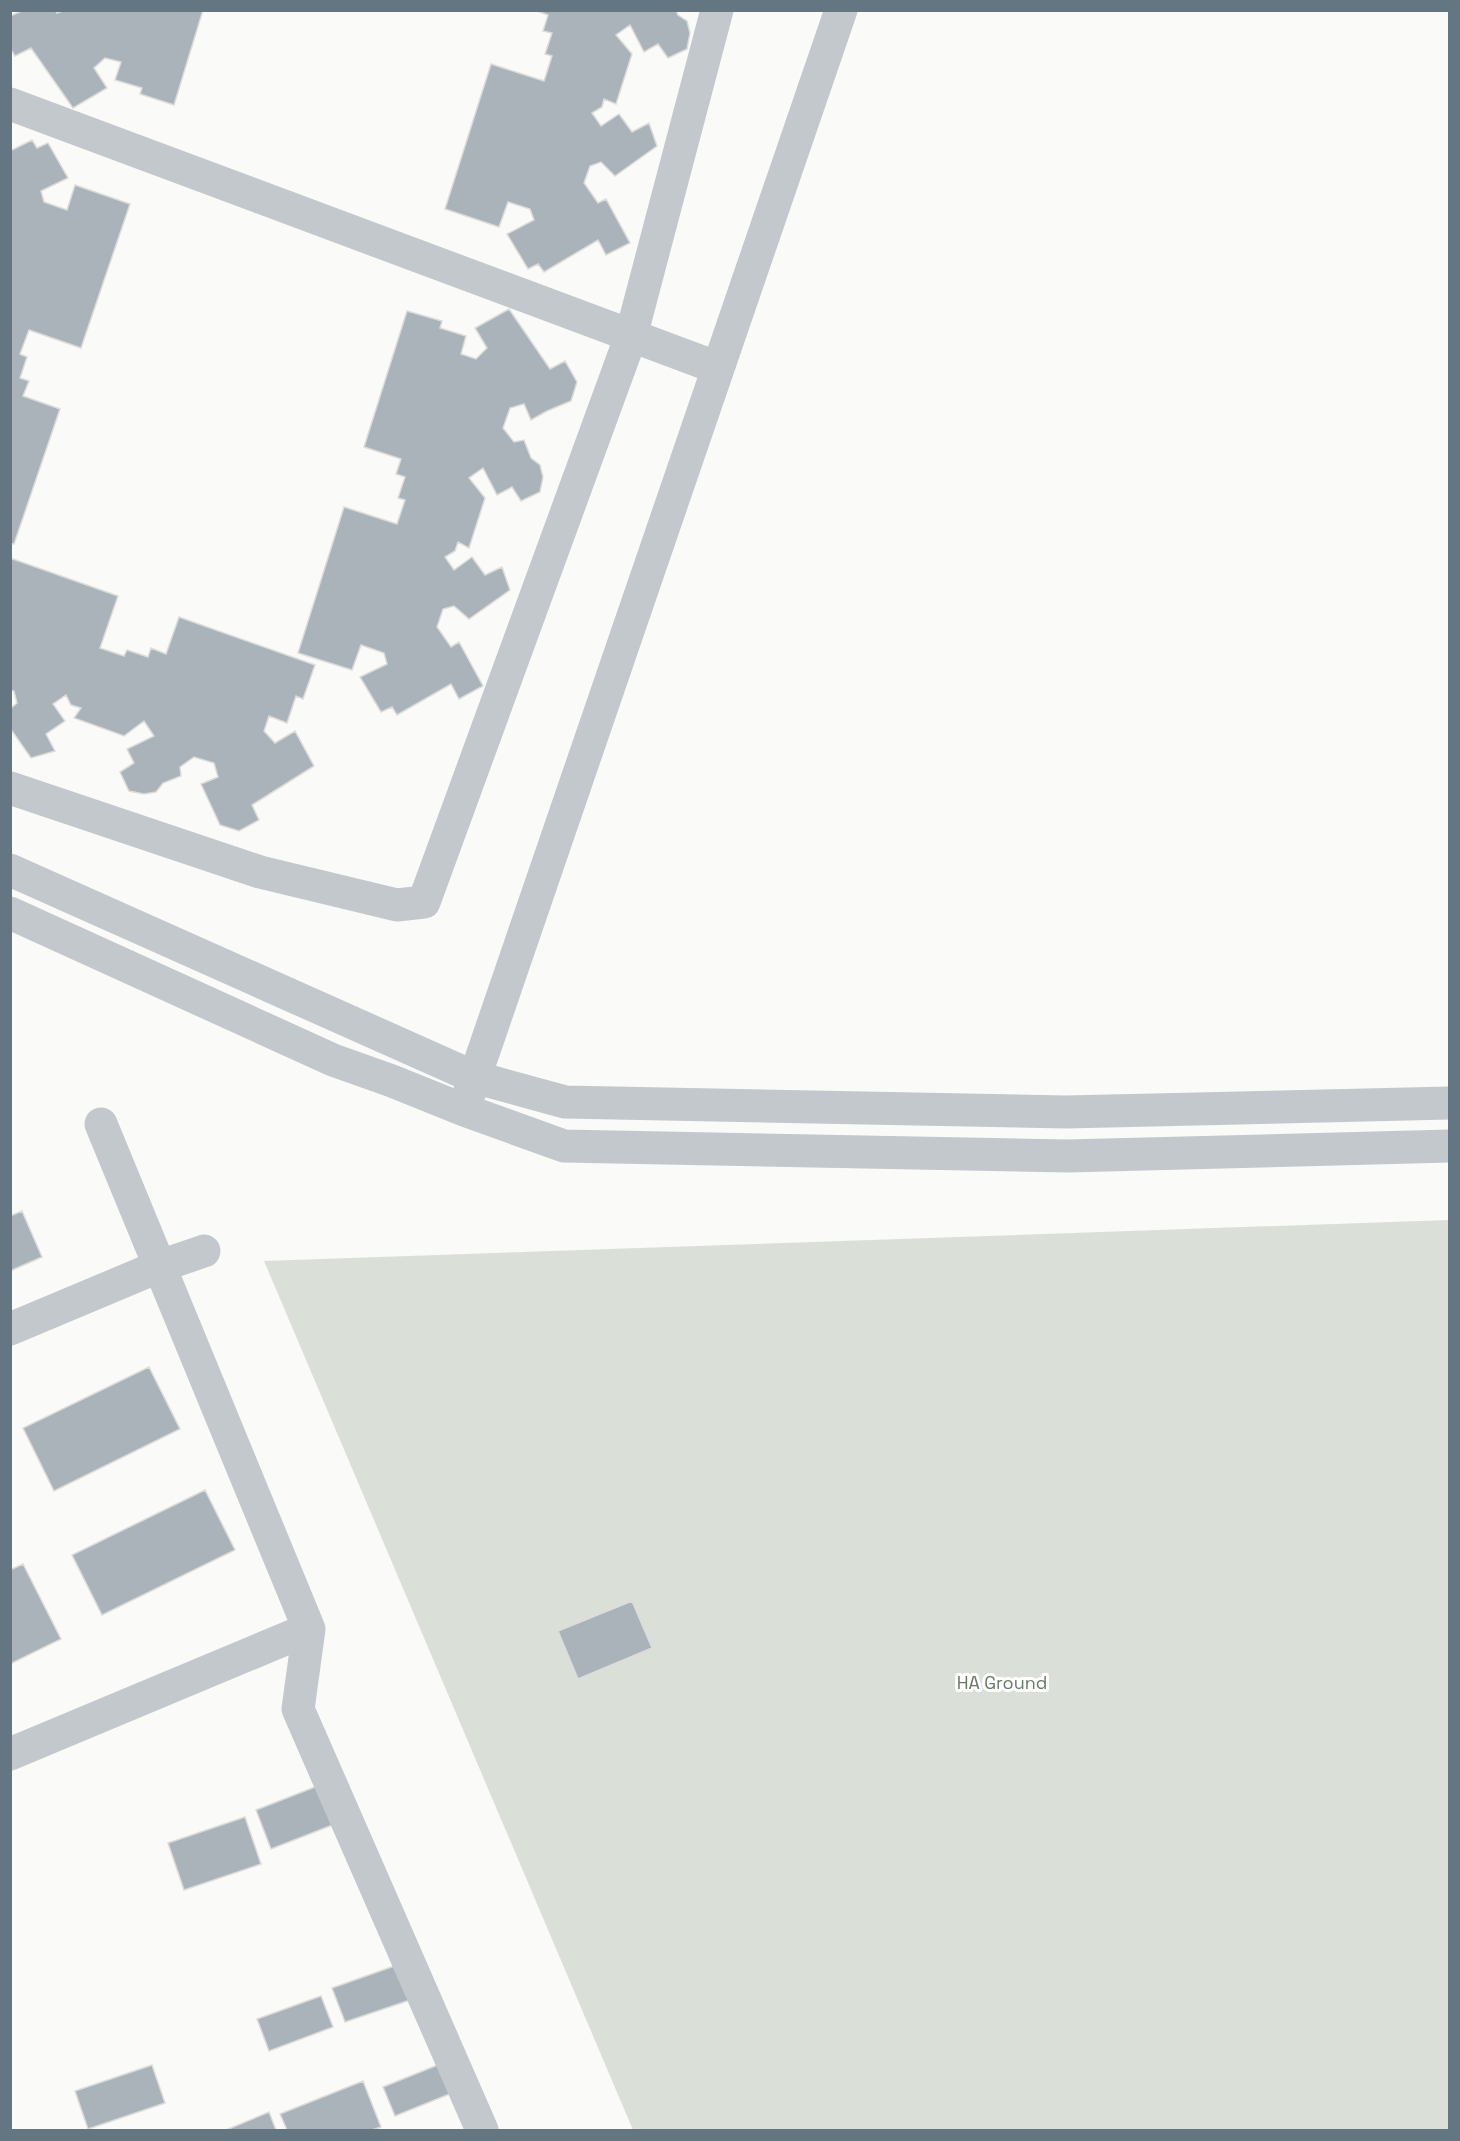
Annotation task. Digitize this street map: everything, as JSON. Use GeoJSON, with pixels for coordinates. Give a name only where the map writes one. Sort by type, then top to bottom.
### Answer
{"type":"FeatureCollection","features":[{"type":"Feature","properties":{"kind":"street"},"geometry":{"type":"LineString","coordinates":[[10,788],[260,872],[397,905],[424,902],[631,336],[717,10]]}},
{"type":"Feature","properties":{"kind":"street"},"geometry":{"type":"LineString","coordinates":[[464,1110],[841,10]]}},
{"type":"Feature","properties":{"kind":"street"},"geometry":{"type":"LineString","coordinates":[[10,104],[718,368]]}},
{"type":"Feature","properties":{"kind":"street"},"geometry":{"type":"LineString","coordinates":[[10,870],[474,1077],[565,1102],[1066,1112],[1449,1103]]}},
{"type":"Feature","properties":{"kind":"street"},"geometry":{"type":"LineString","coordinates":[[10,913],[333,1059],[564,1146],[1067,1155],[1449,1146]]}},
{"type":"Feature","properties":{"kind":"street"},"geometry":{"type":"LineString","coordinates":[[101,1124],[309,1629],[298,1709],[478,2129]]}},
{"type":"Feature","properties":{"kind":"street"},"geometry":{"type":"LineString","coordinates":[[10,1329],[160,1266],[204,1251]]}},
{"type":"Feature","properties":{"kind":"street"},"geometry":{"type":"LineString","coordinates":[[10,1754],[309,1629]]}},
{"type":"Feature","properties":{"kind":"green space","name":"HA Ground"},"geometry":{"type":"Polygon","coordinates":[[[1449,1220],[1449,2130],[633,2130],[264,1261],[1449,1220]]]}},
{"type":"Feature","properties":{"kind":"building"},"geometry":{"type":"Polygon","coordinates":[[[24,10],[55,10],[57,13],[65,10],[203,10],[174,105],[140,94],[142,88],[115,80],[121,62],[105,58],[94,68],[107,88],[73,108],[31,48],[15,56],[10,48],[10,16],[24,10]]]}},
{"type":"Feature","properties":{"kind":"building"},"geometry":{"type":"Polygon","coordinates":[[[534,10],[676,10],[678,15],[687,21],[690,33],[687,49],[668,58],[658,44],[644,52],[630,25],[616,35],[632,54],[616,104],[604,99],[602,107],[592,113],[601,126],[619,114],[632,132],[649,123],[657,146],[615,176],[601,162],[590,166],[584,183],[598,203],[606,199],[630,243],[606,255],[598,240],[544,272],[538,264],[528,269],[507,234],[534,220],[530,209],[508,202],[499,227],[445,209],[491,64],[544,81],[552,56],[545,54],[552,33],[543,31],[548,15],[534,10]]]}},
{"type":"Feature","properties":{"kind":"building"},"geometry":{"type":"Polygon","coordinates":[[[32,140],[37,148],[48,143],[68,178],[41,191],[44,202],[67,210],[75,185],[130,204],[81,348],[29,330],[20,354],[27,357],[20,378],[29,381],[23,396],[60,409],[14,544],[10,543],[10,151],[32,140]]]}},
{"type":"Feature","properties":{"kind":"building"},"geometry":{"type":"Polygon","coordinates":[[[509,309],[550,369],[565,361],[577,382],[571,401],[531,420],[524,404],[510,408],[503,428],[514,442],[524,440],[531,458],[540,465],[543,477],[540,492],[521,501],[512,487],[497,495],[483,468],[469,478],[485,498],[469,548],[458,542],[455,551],[445,557],[454,570],[472,557],[485,575],[502,567],[510,590],[469,619],[454,606],[443,609],[437,627],[451,647],[459,642],[483,686],[459,699],[451,684],[397,715],[392,707],[381,712],[360,677],[387,664],[384,653],[361,645],[352,670],[298,653],[344,507],[397,524],[405,500],[398,498],[405,477],[396,474],[401,459],[364,447],[407,311],[442,321],[440,328],[466,336],[461,354],[476,359],[487,348],[475,328],[509,309]]]}},
{"type":"Feature","properties":{"kind":"building"},"geometry":{"type":"Polygon","coordinates":[[[10,558],[118,596],[100,648],[124,656],[127,650],[148,657],[151,648],[166,654],[179,617],[315,665],[303,699],[296,696],[287,723],[269,716],[264,731],[275,743],[295,731],[314,766],[252,805],[259,820],[239,831],[220,825],[201,784],[218,777],[214,763],[194,757],[180,767],[181,776],[163,783],[156,792],[144,794],[129,791],[120,772],[134,763],[127,749],[154,736],[144,721],[124,736],[74,718],[81,708],[71,705],[66,695],[53,704],[65,721],[46,734],[55,751],[31,758],[10,728],[10,709],[17,703],[14,691],[10,690],[10,558]]]}},
{"type":"Feature","properties":{"kind":"building"},"geometry":{"type":"Polygon","coordinates":[[[22,1211],[42,1257],[10,1271],[10,1216],[22,1211]]]}},
{"type":"Feature","properties":{"kind":"building"},"geometry":{"type":"Polygon","coordinates":[[[149,1367],[180,1429],[54,1491],[23,1428],[149,1367]]]}},
{"type":"Feature","properties":{"kind":"building"},"geometry":{"type":"Polygon","coordinates":[[[205,1490],[235,1550],[102,1615],[72,1555],[205,1490]]]}},
{"type":"Feature","properties":{"kind":"building"},"geometry":{"type":"Polygon","coordinates":[[[23,1564],[61,1639],[10,1664],[10,1570],[23,1564]]]}},
{"type":"Feature","properties":{"kind":"building"},"geometry":{"type":"Polygon","coordinates":[[[632,1601],[652,1648],[578,1679],[558,1631],[632,1601]]]}},
{"type":"Feature","properties":{"kind":"building"},"geometry":{"type":"Polygon","coordinates":[[[320,1785],[335,1824],[271,1849],[256,1810],[320,1785]]]}},
{"type":"Feature","properties":{"kind":"building"},"geometry":{"type":"Polygon","coordinates":[[[245,1817],[261,1864],[184,1890],[168,1843],[245,1817]]]}},
{"type":"Feature","properties":{"kind":"building"},"geometry":{"type":"Polygon","coordinates":[[[400,1964],[413,1999],[345,2022],[332,1988],[400,1964]]]}},
{"type":"Feature","properties":{"kind":"building"},"geometry":{"type":"Polygon","coordinates":[[[321,1996],[333,2027],[269,2051],[257,2019],[321,1996]]]}},
{"type":"Feature","properties":{"kind":"building"},"geometry":{"type":"Polygon","coordinates":[[[450,2060],[462,2089],[395,2116],[383,2087],[450,2060]]]}},
{"type":"Feature","properties":{"kind":"building"},"geometry":{"type":"Polygon","coordinates":[[[152,2065],[165,2103],[88,2129],[75,2091],[152,2065]]]}},
{"type":"Feature","properties":{"kind":"building"},"geometry":{"type":"Polygon","coordinates":[[[363,2081],[381,2127],[372,2130],[287,2130],[280,2114],[363,2081]]]}},
{"type":"Feature","properties":{"kind":"building"},"geometry":{"type":"Polygon","coordinates":[[[269,2112],[276,2130],[226,2130],[269,2112]]]}}]}
